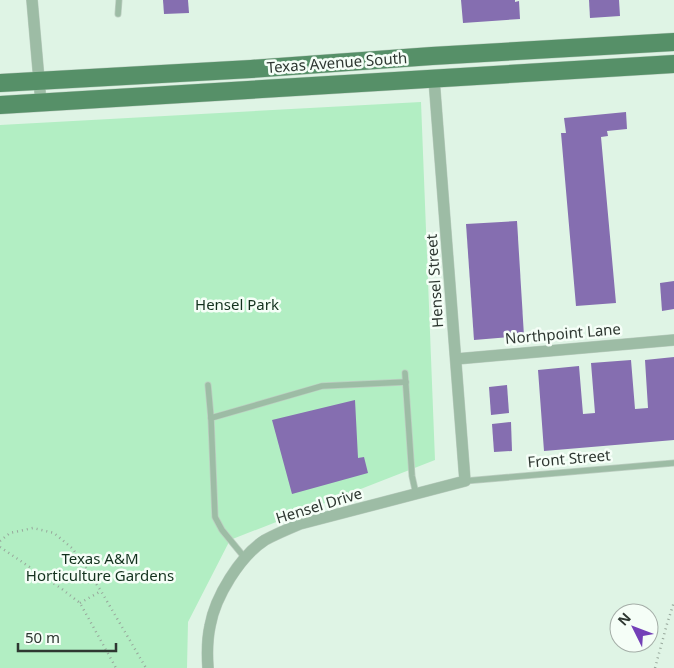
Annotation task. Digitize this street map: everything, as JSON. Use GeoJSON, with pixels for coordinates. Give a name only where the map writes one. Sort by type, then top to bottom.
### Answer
{"type":"FeatureCollection","features":[{"type":"Feature","properties":{"kind":"main road","name":"Texas Avenue South"},"geometry":{"type":"LineString","coordinates":[[0,83],[674,42]]}},
{"type":"Feature","properties":{"kind":"main road"},"geometry":{"type":"LineString","coordinates":[[434,79],[449,67],[560,60],[573,48]]}},
{"type":"Feature","properties":{"kind":"main road","name":"Texas Avenue South"},"geometry":{"type":"LineString","coordinates":[[0,105],[674,64]]}},
{"type":"Feature","properties":{"kind":"street"},"geometry":{"type":"LineString","coordinates":[[32,0],[41,103]]}},
{"type":"Feature","properties":{"kind":"street","name":"Hensel Street"},"geometry":{"type":"LineString","coordinates":[[434,79],[465,481]]}},
{"type":"Feature","properties":{"kind":"street","name":"Northpoint Lane"},"geometry":{"type":"LineString","coordinates":[[456,359],[674,340]]}},
{"type":"Feature","properties":{"kind":"street","name":"Hensel Drive"},"geometry":{"type":"LineString","coordinates":[[208,668],[208,641],[214,610],[223,591],[244,558],[264,541],[300,524],[465,481]]}},
{"type":"Feature","properties":{"kind":"lane"},"geometry":{"type":"LineString","coordinates":[[118,14],[119,0]]}},
{"type":"Feature","properties":{"kind":"lane"},"geometry":{"type":"LineString","coordinates":[[406,373],[412,476],[416,494]]}},
{"type":"Feature","properties":{"kind":"lane"},"geometry":{"type":"LineString","coordinates":[[211,418],[322,386],[406,382]]}},
{"type":"Feature","properties":{"kind":"lane"},"geometry":{"type":"LineString","coordinates":[[208,385],[215,517],[222,530],[244,558]]}},
{"type":"Feature","properties":{"kind":"lane","name":"Front Street"},"geometry":{"type":"LineString","coordinates":[[465,481],[674,463]]}},
{"type":"Feature","properties":{"kind":"path"},"geometry":{"type":"LineString","coordinates":[[0,541],[10,533],[33,528],[54,533],[73,549],[101,591],[146,668]]}},
{"type":"Feature","properties":{"kind":"path"},"geometry":{"type":"LineString","coordinates":[[0,547],[62,588],[80,603],[116,668]]}},
{"type":"Feature","properties":{"kind":"path"},"geometry":{"type":"LineString","coordinates":[[80,603],[101,591]]}},
{"type":"Feature","properties":{"kind":"path"},"geometry":{"type":"LineString","coordinates":[[655,668],[674,602]]}},
{"type":"Feature","properties":{"kind":"green space","name":"Hensel Park"},"geometry":{"type":"Polygon","coordinates":[[[421,102],[435,460],[230,540],[188,622],[187,668],[0,668],[0,125],[421,102]]]}},
{"type":"Feature","properties":{"kind":"building"},"geometry":{"type":"Polygon","coordinates":[[[163,0],[188,0],[189,13],[164,14],[163,0]]]}},
{"type":"Feature","properties":{"kind":"building"},"geometry":{"type":"Polygon","coordinates":[[[461,0],[519,1],[520,19],[463,23],[461,0]]]}},
{"type":"Feature","properties":{"kind":"building"},"geometry":{"type":"Polygon","coordinates":[[[589,0],[619,0],[620,16],[590,18],[589,0]]]}},
{"type":"Feature","properties":{"kind":"building"},"geometry":{"type":"Polygon","coordinates":[[[626,112],[627,129],[607,131],[608,136],[601,137],[616,303],[576,306],[561,133],[566,133],[564,118],[626,112]]]}},
{"type":"Feature","properties":{"kind":"building"},"geometry":{"type":"Polygon","coordinates":[[[517,221],[524,336],[474,340],[466,224],[517,221]]]}},
{"type":"Feature","properties":{"kind":"building"},"geometry":{"type":"Polygon","coordinates":[[[674,281],[674,309],[662,311],[660,283],[674,281]]]}},
{"type":"Feature","properties":{"kind":"building"},"geometry":{"type":"Polygon","coordinates":[[[674,357],[674,440],[544,451],[538,370],[579,366],[583,414],[595,413],[591,363],[631,360],[635,409],[648,408],[645,360],[674,357]]]}},
{"type":"Feature","properties":{"kind":"building"},"geometry":{"type":"Polygon","coordinates":[[[507,385],[509,413],[491,415],[489,387],[507,385]]]}},
{"type":"Feature","properties":{"kind":"building"},"geometry":{"type":"Polygon","coordinates":[[[355,400],[358,458],[364,457],[368,473],[292,494],[272,420],[355,400]]]}},
{"type":"Feature","properties":{"kind":"building"},"geometry":{"type":"Polygon","coordinates":[[[511,422],[512,451],[494,452],[492,424],[511,422]]]}},
{"type":"Feature","properties":{"kind":"park label","name":"Texas A&M Horticulture Gardens"},"geometry":{"type":"Point","coordinates":[100,568]}}]}
